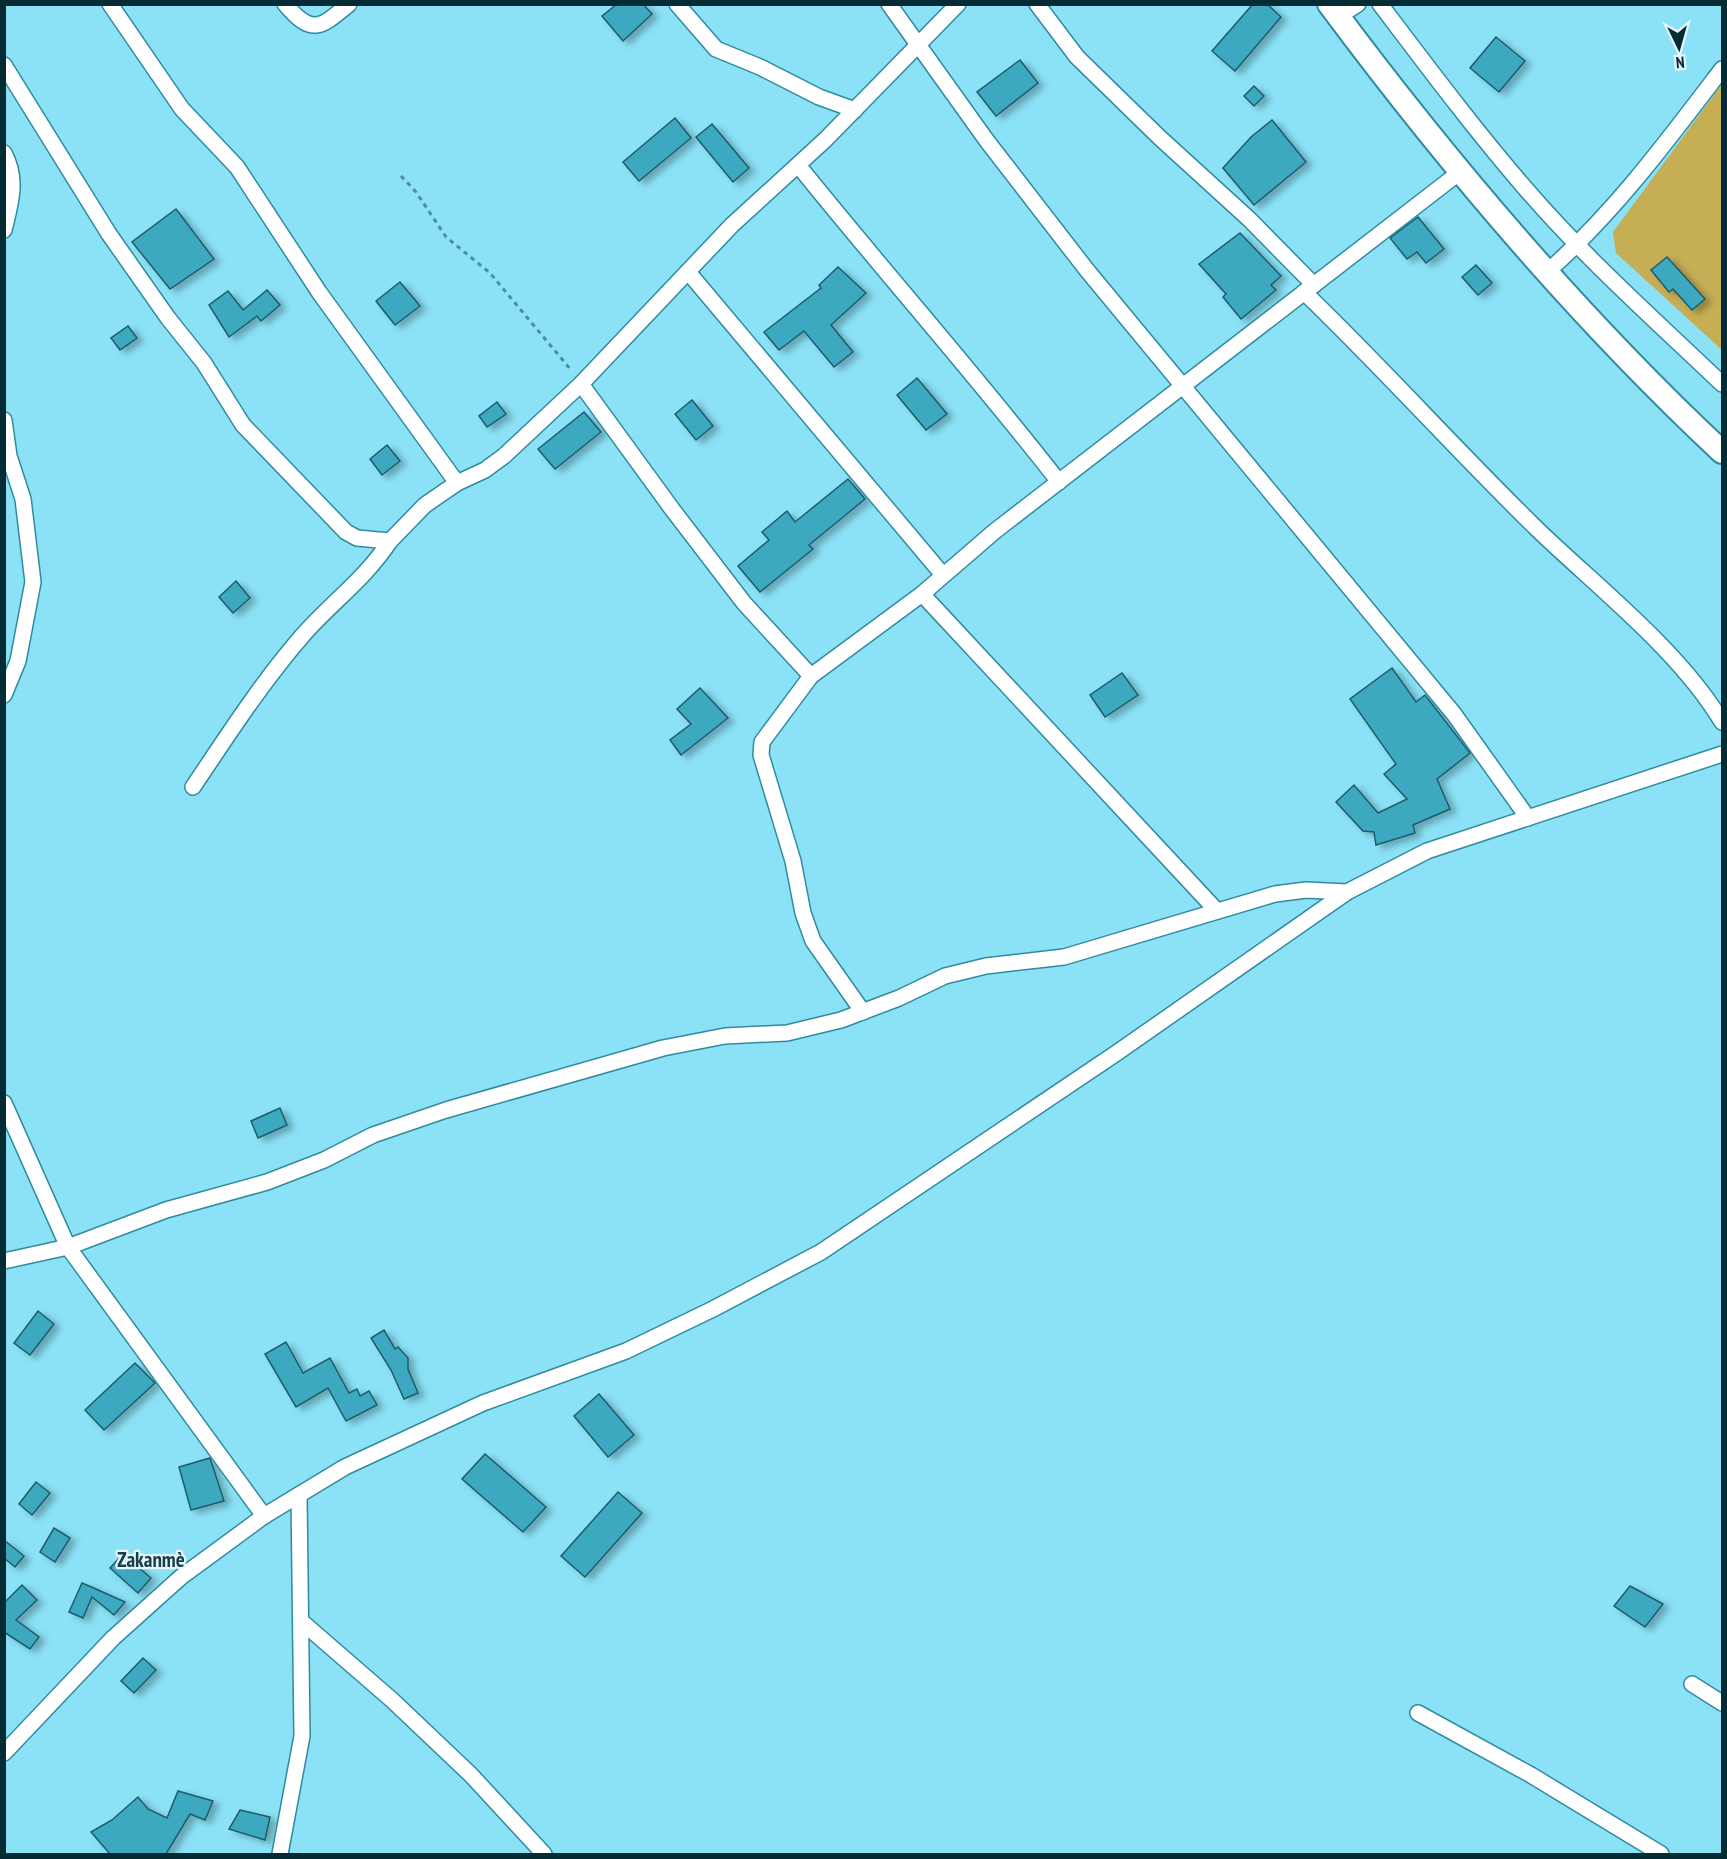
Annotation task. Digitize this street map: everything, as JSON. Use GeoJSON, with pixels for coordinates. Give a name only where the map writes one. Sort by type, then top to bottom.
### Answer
{"type":"FeatureCollection","features":[{"type":"Feature","properties":{"kind":"main road"},"geometry":{"type":"LineString","coordinates":[[1334,11],[1460,172],[1547,272],[1664,398],[1722,452]]}},
{"type":"Feature","properties":{"kind":"street"},"geometry":{"type":"LineString","coordinates":[[110,4],[182,109],[237,167],[356,345],[457,483]]}},
{"type":"Feature","properties":{"kind":"street"},"geometry":{"type":"LineString","coordinates":[[285,4],[303,24],[315,26],[328,21],[349,4]]}},
{"type":"Feature","properties":{"kind":"street"},"geometry":{"type":"LineString","coordinates":[[677,4],[716,49],[760,67],[819,97],[855,110]]}},
{"type":"Feature","properties":{"kind":"street"},"geometry":{"type":"LineString","coordinates":[[889,4],[987,141],[1086,269],[1454,714],[1528,818]]}},
{"type":"Feature","properties":{"kind":"street"},"geometry":{"type":"LineString","coordinates":[[194,787],[276,668],[324,612],[356,586],[390,542],[425,505],[457,483],[484,470],[504,456],[581,384],[689,273],[732,225],[855,110],[958,4]]}},
{"type":"Feature","properties":{"kind":"street"},"geometry":{"type":"LineString","coordinates":[[1037,4],[1077,57],[1159,137],[1250,219],[1309,289],[1484,477],[1645,631],[1687,675],[1722,722]]}},
{"type":"Feature","properties":{"kind":"street"},"geometry":{"type":"LineString","coordinates":[[1334,11],[1358,4]]}},
{"type":"Feature","properties":{"kind":"street"},"geometry":{"type":"LineString","coordinates":[[1380,4],[1470,122],[1526,189],[1578,245],[1722,384]]}},
{"type":"Feature","properties":{"kind":"street"},"geometry":{"type":"LineString","coordinates":[[4,65],[109,234],[168,318],[204,363],[243,425],[346,532],[357,538],[390,542]]}},
{"type":"Feature","properties":{"kind":"street"},"geometry":{"type":"LineString","coordinates":[[1547,272],[1578,245],[1659,154],[1722,69]]}},
{"type":"Feature","properties":{"kind":"street"},"geometry":{"type":"LineString","coordinates":[[4,153],[12,169],[13,194],[4,230]]}},
{"type":"Feature","properties":{"kind":"street"},"geometry":{"type":"LineString","coordinates":[[798,165],[879,267],[984,386],[1059,482]]}},
{"type":"Feature","properties":{"kind":"street"},"geometry":{"type":"LineString","coordinates":[[863,1012],[813,941],[761,755],[762,742],[811,676],[922,594],[1059,482],[1460,172]]}},
{"type":"Feature","properties":{"kind":"street"},"geometry":{"type":"LineString","coordinates":[[689,273],[943,575]]}},
{"type":"Feature","properties":{"kind":"street"},"geometry":{"type":"LineString","coordinates":[[581,384],[744,603],[811,676]]}},
{"type":"Feature","properties":{"kind":"street"},"geometry":{"type":"LineString","coordinates":[[4,420],[9,456],[23,499],[33,582],[18,661],[4,695]]}},
{"type":"Feature","properties":{"kind":"street"},"geometry":{"type":"LineString","coordinates":[[922,594],[1217,911]]}},
{"type":"Feature","properties":{"kind":"street"},"geometry":{"type":"LineString","coordinates":[[4,1753],[113,1638],[181,1577],[264,1516],[345,1467],[483,1402],[626,1351],[713,1309],[821,1252],[1109,1059],[1347,892],[1427,851],[1722,754]]}},
{"type":"Feature","properties":{"kind":"street"},"geometry":{"type":"LineString","coordinates":[[4,1262],[68,1247],[166,1210],[267,1182],[324,1160],[373,1135],[446,1110],[663,1048],[725,1036],[787,1033],[841,1020],[945,976],[986,966],[1064,957],[1275,894],[1306,890],[1347,892]]}},
{"type":"Feature","properties":{"kind":"street"},"geometry":{"type":"LineString","coordinates":[[4,1103],[68,1247],[264,1516]]}},
{"type":"Feature","properties":{"kind":"street"},"geometry":{"type":"LineString","coordinates":[[280,1854],[302,1736],[299,1495]]}},
{"type":"Feature","properties":{"kind":"street"},"geometry":{"type":"LineString","coordinates":[[302,1622],[392,1700],[464,1768],[544,1854]]}},
{"type":"Feature","properties":{"kind":"street"},"geometry":{"type":"LineString","coordinates":[[1692,1684],[1722,1703]]}},
{"type":"Feature","properties":{"kind":"street"},"geometry":{"type":"LineString","coordinates":[[1418,1713],[1531,1775],[1661,1854]]}},
{"type":"Feature","properties":{"kind":"path"},"geometry":{"type":"LineString","coordinates":[[401,176],[416,192],[446,237],[490,273],[581,384]]}},
{"type":"Feature","properties":{"kind":"shaded area"},"geometry":{"type":"Polygon","coordinates":[[[1722,84],[1722,350],[1616,253],[1613,232],[1722,84]]]}},
{"type":"Feature","properties":{"kind":"building"},"geometry":{"type":"Polygon","coordinates":[[[617,4],[643,4],[652,14],[623,41],[602,16],[617,4]]]}},
{"type":"Feature","properties":{"kind":"building"},"geometry":{"type":"Polygon","coordinates":[[[1253,4],[1267,4],[1281,17],[1235,71],[1212,51],[1253,4]]]}},
{"type":"Feature","properties":{"kind":"building"},"geometry":{"type":"Polygon","coordinates":[[[1496,37],[1525,61],[1499,92],[1470,68],[1496,37]]]}},
{"type":"Feature","properties":{"kind":"building"},"geometry":{"type":"Polygon","coordinates":[[[1020,60],[1038,83],[996,116],[977,92],[1020,60]]]}},
{"type":"Feature","properties":{"kind":"building"},"geometry":{"type":"Polygon","coordinates":[[[1254,86],[1264,96],[1254,106],[1244,96],[1254,86]]]}},
{"type":"Feature","properties":{"kind":"building"},"geometry":{"type":"Polygon","coordinates":[[[675,118],[691,138],[639,181],[623,162],[675,118]]]}},
{"type":"Feature","properties":{"kind":"building"},"geometry":{"type":"Polygon","coordinates":[[[1272,120],[1306,162],[1254,205],[1223,168],[1251,137],[1272,120]]]}},
{"type":"Feature","properties":{"kind":"building"},"geometry":{"type":"Polygon","coordinates":[[[712,124],[749,168],[733,182],[696,137],[712,124]]]}},
{"type":"Feature","properties":{"kind":"building"},"geometry":{"type":"Polygon","coordinates":[[[176,209],[214,259],[170,289],[132,242],[176,209]]]}},
{"type":"Feature","properties":{"kind":"building"},"geometry":{"type":"Polygon","coordinates":[[[1418,217],[1444,249],[1426,263],[1417,252],[1407,259],[1390,238],[1418,217]]]}},
{"type":"Feature","properties":{"kind":"building"},"geometry":{"type":"Polygon","coordinates":[[[1240,233],[1281,276],[1271,285],[1276,290],[1241,319],[1223,297],[1226,294],[1199,264],[1240,233]]]}},
{"type":"Feature","properties":{"kind":"building"},"geometry":{"type":"Polygon","coordinates":[[[1667,257],[1705,299],[1692,310],[1673,289],[1669,292],[1651,270],[1667,257]]]}},
{"type":"Feature","properties":{"kind":"building"},"geometry":{"type":"Polygon","coordinates":[[[1476,265],[1492,283],[1478,295],[1462,277],[1476,265]]]}},
{"type":"Feature","properties":{"kind":"building"},"geometry":{"type":"Polygon","coordinates":[[[838,267],[866,293],[831,325],[853,352],[834,367],[804,331],[779,350],[764,332],[821,288],[819,285],[838,267]]]}},
{"type":"Feature","properties":{"kind":"building"},"geometry":{"type":"Polygon","coordinates":[[[400,282],[420,306],[395,325],[376,301],[400,282]]]}},
{"type":"Feature","properties":{"kind":"building"},"geometry":{"type":"Polygon","coordinates":[[[267,290],[280,305],[261,321],[257,316],[229,337],[209,305],[228,291],[243,310],[267,290]]]}},
{"type":"Feature","properties":{"kind":"building"},"geometry":{"type":"Polygon","coordinates":[[[128,326],[137,338],[120,350],[111,338],[128,326]]]}},
{"type":"Feature","properties":{"kind":"building"},"geometry":{"type":"Polygon","coordinates":[[[917,378],[947,414],[926,430],[897,395],[917,378]]]}},
{"type":"Feature","properties":{"kind":"building"},"geometry":{"type":"Polygon","coordinates":[[[692,400],[713,426],[696,440],[675,414],[692,400]]]}},
{"type":"Feature","properties":{"kind":"building"},"geometry":{"type":"Polygon","coordinates":[[[497,402],[506,414],[487,427],[479,416],[497,402]]]}},
{"type":"Feature","properties":{"kind":"building"},"geometry":{"type":"Polygon","coordinates":[[[584,412],[601,432],[555,469],[538,449],[584,412]]]}},
{"type":"Feature","properties":{"kind":"building"},"geometry":{"type":"Polygon","coordinates":[[[387,445],[400,461],[382,475],[370,459],[387,445]]]}},
{"type":"Feature","properties":{"kind":"building"},"geometry":{"type":"Polygon","coordinates":[[[848,479],[865,499],[809,545],[813,549],[760,592],[738,566],[769,540],[762,532],[787,511],[795,522],[848,479]]]}},
{"type":"Feature","properties":{"kind":"building"},"geometry":{"type":"Polygon","coordinates":[[[236,581],[250,598],[233,613],[219,597],[236,581]]]}},
{"type":"Feature","properties":{"kind":"building"},"geometry":{"type":"Polygon","coordinates":[[[1392,668],[1416,702],[1425,695],[1470,753],[1437,779],[1450,809],[1413,825],[1415,833],[1376,845],[1374,832],[1363,831],[1336,802],[1354,785],[1378,813],[1407,799],[1384,774],[1396,764],[1350,699],[1392,668]]]}},
{"type":"Feature","properties":{"kind":"building"},"geometry":{"type":"Polygon","coordinates":[[[1122,673],[1138,695],[1105,717],[1090,695],[1122,673]]]}},
{"type":"Feature","properties":{"kind":"building"},"geometry":{"type":"Polygon","coordinates":[[[700,688],[728,718],[681,755],[670,740],[691,724],[677,709],[700,688]]]}},
{"type":"Feature","properties":{"kind":"building"},"geometry":{"type":"Polygon","coordinates":[[[280,1108],[287,1125],[258,1138],[251,1121],[280,1108]]]}},
{"type":"Feature","properties":{"kind":"building"},"geometry":{"type":"Polygon","coordinates":[[[38,1311],[54,1324],[30,1355],[14,1343],[38,1311]]]}},
{"type":"Feature","properties":{"kind":"building"},"geometry":{"type":"Polygon","coordinates":[[[384,1330],[395,1349],[398,1347],[408,1358],[408,1369],[418,1393],[404,1399],[391,1370],[371,1338],[384,1330]]]}},
{"type":"Feature","properties":{"kind":"building"},"geometry":{"type":"Polygon","coordinates":[[[286,1342],[303,1373],[330,1358],[349,1393],[357,1389],[360,1396],[369,1391],[377,1405],[346,1421],[328,1388],[296,1407],[265,1354],[286,1342]]]}},
{"type":"Feature","properties":{"kind":"building"},"geometry":{"type":"Polygon","coordinates":[[[135,1363],[155,1383],[104,1430],[85,1410],[135,1363]]]}},
{"type":"Feature","properties":{"kind":"building"},"geometry":{"type":"Polygon","coordinates":[[[599,1394],[634,1435],[608,1457],[574,1416],[599,1394]]]}},
{"type":"Feature","properties":{"kind":"building"},"geometry":{"type":"Polygon","coordinates":[[[485,1454],[546,1507],[523,1532],[462,1479],[485,1454]]]}},
{"type":"Feature","properties":{"kind":"building"},"geometry":{"type":"Polygon","coordinates":[[[210,1458],[224,1501],[191,1510],[179,1467],[210,1458]]]}},
{"type":"Feature","properties":{"kind":"building"},"geometry":{"type":"Polygon","coordinates":[[[36,1482],[50,1493],[32,1515],[19,1504],[36,1482]]]}},
{"type":"Feature","properties":{"kind":"building"},"geometry":{"type":"Polygon","coordinates":[[[618,1492],[642,1513],[585,1577],[561,1556],[618,1492]]]}},
{"type":"Feature","properties":{"kind":"building"},"geometry":{"type":"Polygon","coordinates":[[[54,1528],[70,1538],[55,1562],[40,1552],[54,1528]]]}},
{"type":"Feature","properties":{"kind":"building"},"geometry":{"type":"Polygon","coordinates":[[[4,1540],[24,1556],[15,1567],[4,1558],[4,1540]]]}},
{"type":"Feature","properties":{"kind":"building"},"geometry":{"type":"Polygon","coordinates":[[[123,1554],[151,1578],[138,1593],[110,1568],[123,1554]]]}},
{"type":"Feature","properties":{"kind":"building"},"geometry":{"type":"Polygon","coordinates":[[[82,1583],[125,1602],[114,1615],[92,1597],[83,1618],[69,1612],[82,1583]]]}},
{"type":"Feature","properties":{"kind":"building"},"geometry":{"type":"Polygon","coordinates":[[[22,1585],[37,1600],[16,1620],[39,1637],[30,1649],[4,1632],[4,1603],[22,1585]]]}},
{"type":"Feature","properties":{"kind":"building"},"geometry":{"type":"Polygon","coordinates":[[[1630,1586],[1663,1604],[1645,1627],[1614,1606],[1630,1586]]]}},
{"type":"Feature","properties":{"kind":"building"},"geometry":{"type":"Polygon","coordinates":[[[143,1658],[156,1670],[134,1693],[121,1681],[143,1658]]]}},
{"type":"Feature","properties":{"kind":"building"},"geometry":{"type":"Polygon","coordinates":[[[178,1791],[213,1801],[205,1820],[190,1814],[166,1854],[110,1854],[91,1832],[112,1820],[138,1797],[148,1809],[167,1818],[178,1791]]]}},
{"type":"Feature","properties":{"kind":"building"},"geometry":{"type":"Polygon","coordinates":[[[240,1810],[270,1817],[265,1840],[229,1829],[240,1810]]]}},
{"type":"Feature","properties":{"kind":"district","name":"Zakanmè"},"geometry":{"type":"Point","coordinates":[151,1559]}}]}
